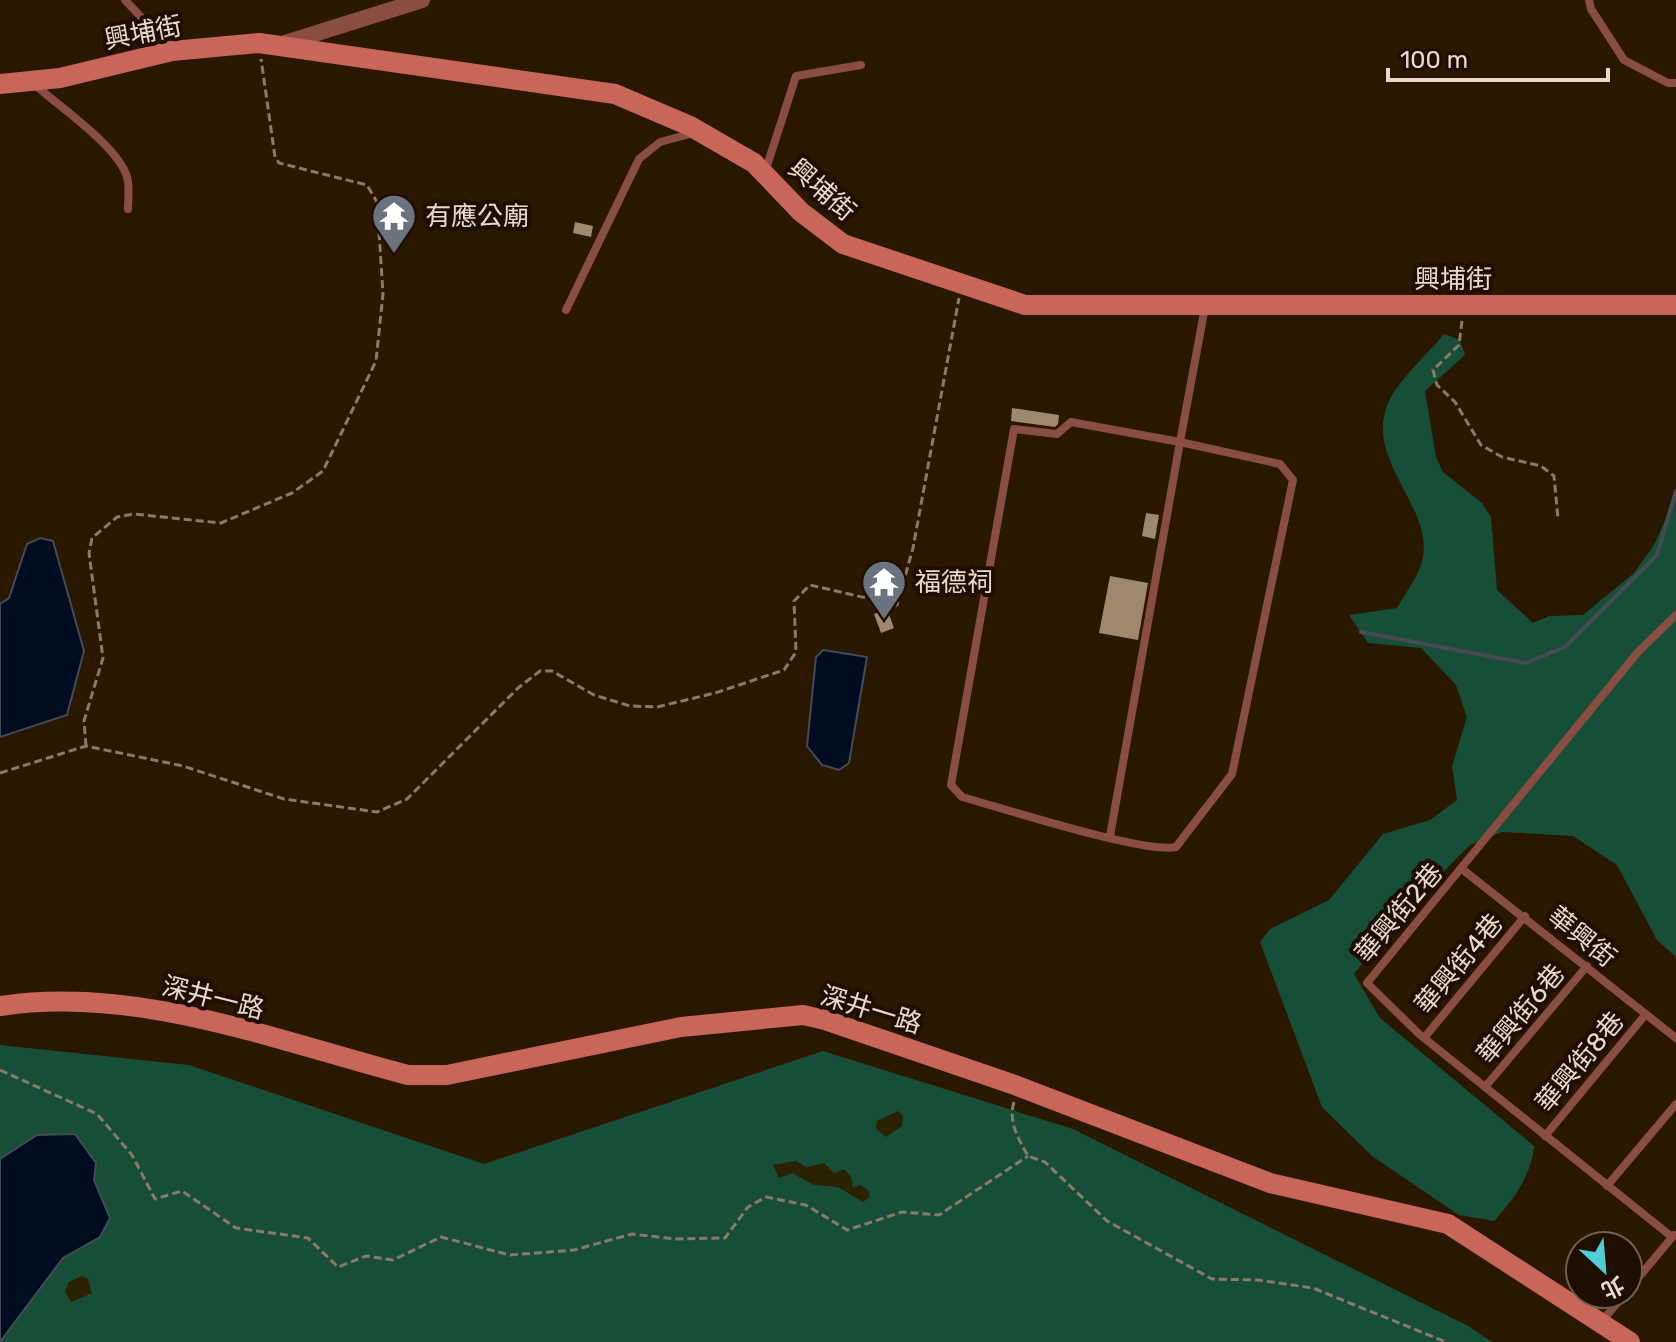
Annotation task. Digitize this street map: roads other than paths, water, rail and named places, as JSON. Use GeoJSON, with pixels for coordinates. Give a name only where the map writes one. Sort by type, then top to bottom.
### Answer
{"type":"FeatureCollection","features":[{"type":"Feature","properties":{"kind":"street"},"geometry":{"type":"LineString","coordinates":[[282,44],[422,0]]}},
{"type":"Feature","properties":{"kind":"street","name":"興埔街"},"geometry":{"type":"LineString","coordinates":[[0,84],[33,82],[172,51],[259,43],[615,94],[699,132],[754,163],[801,212],[843,244],[1025,305],[1676,305]]}},
{"type":"Feature","properties":{"kind":"street","name":"深井一路"},"geometry":{"type":"LineString","coordinates":[[0,1006],[44,1000],[153,1008],[408,1075],[447,1075],[681,1027],[803,1015],[1018,1086],[1270,1183],[1448,1224],[1630,1342]]}},
{"type":"Feature","properties":{"kind":"lane"},"geometry":{"type":"LineString","coordinates":[[125,0],[172,51]]}},
{"type":"Feature","properties":{"kind":"lane"},"geometry":{"type":"LineString","coordinates":[[1589,0],[1591,9],[1624,60],[1668,83],[1676,83]]}},
{"type":"Feature","properties":{"kind":"lane"},"geometry":{"type":"LineString","coordinates":[[765,174],[796,76],[861,65]]}},
{"type":"Feature","properties":{"kind":"lane"},"geometry":{"type":"LineString","coordinates":[[33,82],[65,113],[115,151],[128,178],[128,209]]}},
{"type":"Feature","properties":{"kind":"lane"},"geometry":{"type":"LineString","coordinates":[[566,310],[639,159],[660,142],[699,132]]}},
{"type":"Feature","properties":{"kind":"lane"},"geometry":{"type":"LineString","coordinates":[[1110,836],[1205,306]]}},
{"type":"Feature","properties":{"kind":"lane"},"geometry":{"type":"LineString","coordinates":[[1071,422],[1180,442],[1280,464],[1293,480],[1232,774],[1176,847],[1162,850],[962,797],[951,785],[1014,429],[1057,434],[1071,422]]}},
{"type":"Feature","properties":{"kind":"lane","name":"華興街2巷"},"geometry":{"type":"LineString","coordinates":[[1424,1038],[1367,983],[1638,652],[1676,615]]}},
{"type":"Feature","properties":{"kind":"lane","name":"華興街"},"geometry":{"type":"LineString","coordinates":[[1462,869],[1676,1038]]}},
{"type":"Feature","properties":{"kind":"lane","name":"華興街4巷"},"geometry":{"type":"LineString","coordinates":[[1424,1038],[1525,916]]}},
{"type":"Feature","properties":{"kind":"lane","name":"華興街6巷"},"geometry":{"type":"LineString","coordinates":[[1485,1087],[1587,966]]}},
{"type":"Feature","properties":{"kind":"lane","name":"華興街8巷"},"geometry":{"type":"LineString","coordinates":[[1545,1136],[1646,1014]]}},
{"type":"Feature","properties":{"kind":"lane"},"geometry":{"type":"LineString","coordinates":[[1424,1038],[1607,1186],[1674,1235],[1644,1271]]}},
{"type":"Feature","properties":{"kind":"lane"},"geometry":{"type":"LineString","coordinates":[[1607,1186],[1676,1104]]}},
{"type":"Feature","properties":{"kind":"lane"},"geometry":{"type":"LineString","coordinates":[[1601,1323],[1611,1310]]}},
{"type":"Feature","properties":{"kind":"water"},"geometry":{"type":"Polygon","coordinates":[[[40,538],[53,541],[84,651],[67,715],[0,737],[0,604],[9,598],[27,544],[40,538]]]}},
{"type":"Feature","properties":{"kind":"water"},"geometry":{"type":"Polygon","coordinates":[[[823,650],[867,657],[849,763],[839,770],[822,765],[807,746],[816,657],[823,650]]]}},
{"type":"Feature","properties":{"kind":"water"},"geometry":{"type":"Polygon","coordinates":[[[75,1134],[96,1163],[94,1180],[110,1218],[100,1237],[63,1258],[0,1342],[0,1159],[37,1135],[75,1134]]]}},
{"type":"Feature","properties":{"kind":"waterway"},"geometry":{"type":"LineString","coordinates":[[1361,632],[1526,663],[1565,647],[1657,555],[1676,491]]}},
{"type":"Feature","properties":{"kind":"place","name":"有應公廟"},"geometry":{"type":"Point","coordinates":[394,255]}},
{"type":"Feature","properties":{"kind":"place","name":"福德祠"},"geometry":{"type":"Point","coordinates":[884,621]}}]}
